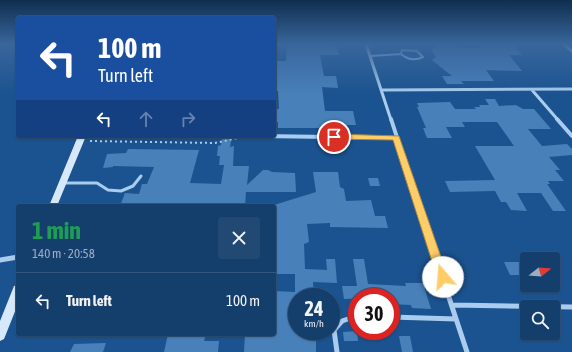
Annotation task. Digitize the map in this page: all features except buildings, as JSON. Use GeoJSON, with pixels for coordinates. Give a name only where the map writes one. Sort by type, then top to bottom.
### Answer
{"type":"FeatureCollection","features":[{"type":"Feature","properties":{"kind":"street"},"geometry":{"type":"LineString","coordinates":[[371,60],[467,352]]}},
{"type":"Feature","properties":{"kind":"street"},"geometry":{"type":"LineString","coordinates":[[381,90],[572,89]]}},
{"type":"Feature","properties":{"kind":"street"},"geometry":{"type":"LineString","coordinates":[[532,90],[572,136]]}},
{"type":"Feature","properties":{"kind":"street"},"geometry":{"type":"LineString","coordinates":[[276,136],[396,138]]}},
{"type":"Feature","properties":{"kind":"street"},"geometry":{"type":"LineString","coordinates":[[54,204],[81,138]]}},
{"type":"Feature","properties":{"kind":"street"},"geometry":{"type":"LineString","coordinates":[[0,260],[16,257]]}},
{"type":"Feature","properties":{"kind":"street"},"geometry":{"type":"LineString","coordinates":[[0,334],[16,295]]}},
{"type":"Feature","properties":{"kind":"street"},"geometry":{"type":"LineString","coordinates":[[452,305],[572,307]]}},
{"type":"Feature","properties":{"kind":"street"},"geometry":{"type":"LineString","coordinates":[[400,317],[456,319]]}},
{"type":"Feature","properties":{"kind":"street"},"geometry":{"type":"LineString","coordinates":[[337,352],[334,330],[342,321],[348,319]]}},
{"type":"Feature","properties":{"kind":"lane"},"geometry":{"type":"LineString","coordinates":[[62,183],[98,183],[103,188],[119,191],[132,189],[139,183],[141,176]]}},
{"type":"Feature","properties":{"kind":"path"},"geometry":{"type":"LineString","coordinates":[[81,138],[215,142],[241,138]]}},
{"type":"Feature","properties":{"kind":"route"},"geometry":{"type":"LineString","coordinates":[[334,137],[396,138],[443,277]]}}]}
